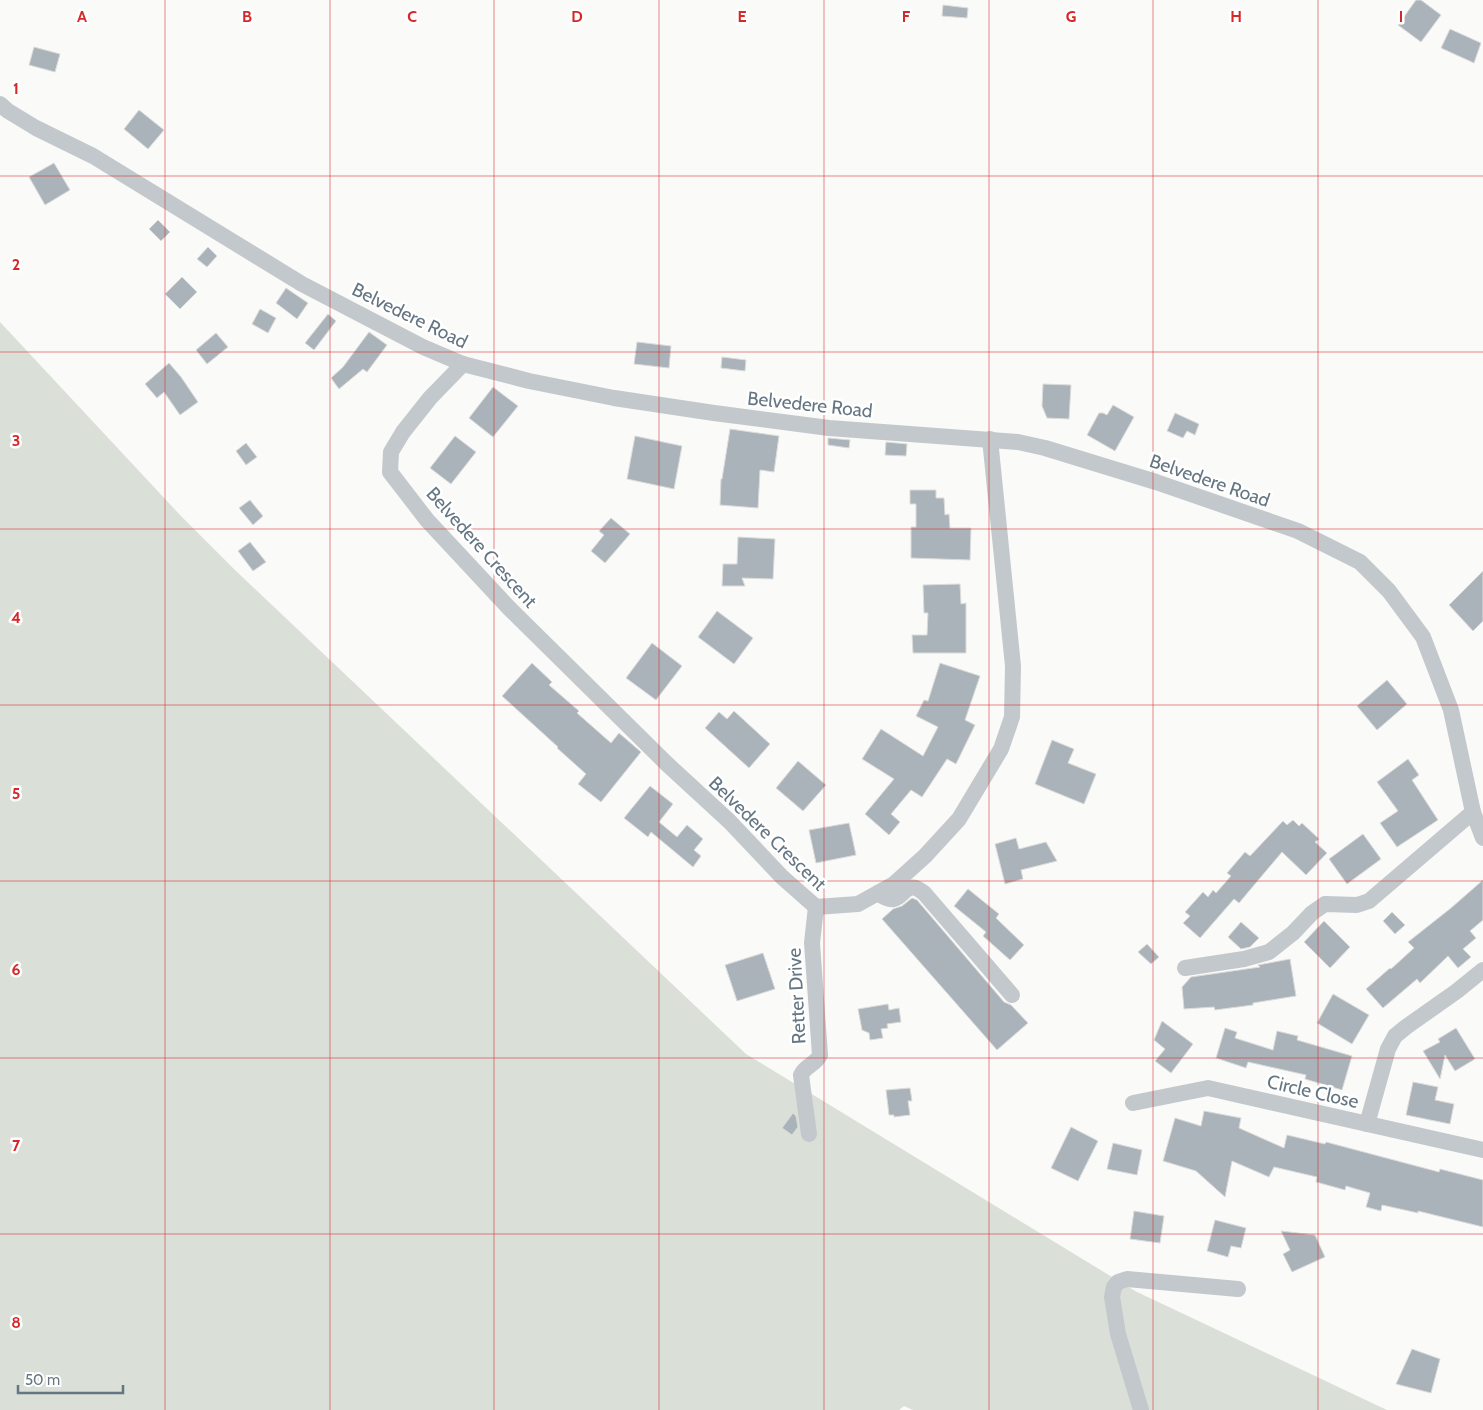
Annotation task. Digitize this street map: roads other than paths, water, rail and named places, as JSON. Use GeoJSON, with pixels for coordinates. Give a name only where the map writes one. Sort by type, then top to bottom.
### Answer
{"type":"FeatureCollection","features":[{"type":"Feature","properties":{"kind":"street","name":"Belvedere Road"},"geometry":{"type":"LineString","coordinates":[[0,104],[36,128],[93,156],[302,284],[424,347],[463,364],[529,382],[614,398],[714,413],[829,428],[1018,442],[1045,448],[1156,482],[1298,531],[1360,562],[1389,591],[1423,637],[1451,710],[1473,812],[1483,838]]}},
{"type":"Feature","properties":{"kind":"street","name":"Belvedere Crescent"},"geometry":{"type":"LineString","coordinates":[[463,364],[430,398],[403,432],[391,452],[390,472],[427,520],[509,608],[666,763],[729,822],[782,877],[816,907],[858,904],[894,884],[925,856],[959,819],[1001,748],[1012,717],[1012,666],[990,439]]}},
{"type":"Feature","properties":{"kind":"street"},"geometry":{"type":"LineString","coordinates":[[1185,968],[1244,959],[1269,952],[1293,933],[1312,912],[1325,904],[1357,905],[1369,901],[1473,812]]}},
{"type":"Feature","properties":{"kind":"street"},"geometry":{"type":"LineString","coordinates":[[878,892],[887,899],[894,900],[910,889],[916,888],[924,892],[1012,995]]}},
{"type":"Feature","properties":{"kind":"street","name":"Retter Drive"},"geometry":{"type":"LineString","coordinates":[[809,1134],[801,1075],[803,1070],[817,1061],[820,1055],[812,943],[816,907]]}},
{"type":"Feature","properties":{"kind":"street"},"geometry":{"type":"LineString","coordinates":[[1367,1124],[1388,1049],[1396,1036],[1458,991],[1483,970]]}},
{"type":"Feature","properties":{"kind":"street","name":"Circle Close"},"geometry":{"type":"LineString","coordinates":[[1133,1103],[1208,1088],[1483,1150]]}},
{"type":"Feature","properties":{"kind":"street"},"geometry":{"type":"LineString","coordinates":[[1141,1410],[1118,1334],[1112,1297],[1114,1287],[1118,1282],[1128,1279],[1238,1289]]}}]}
